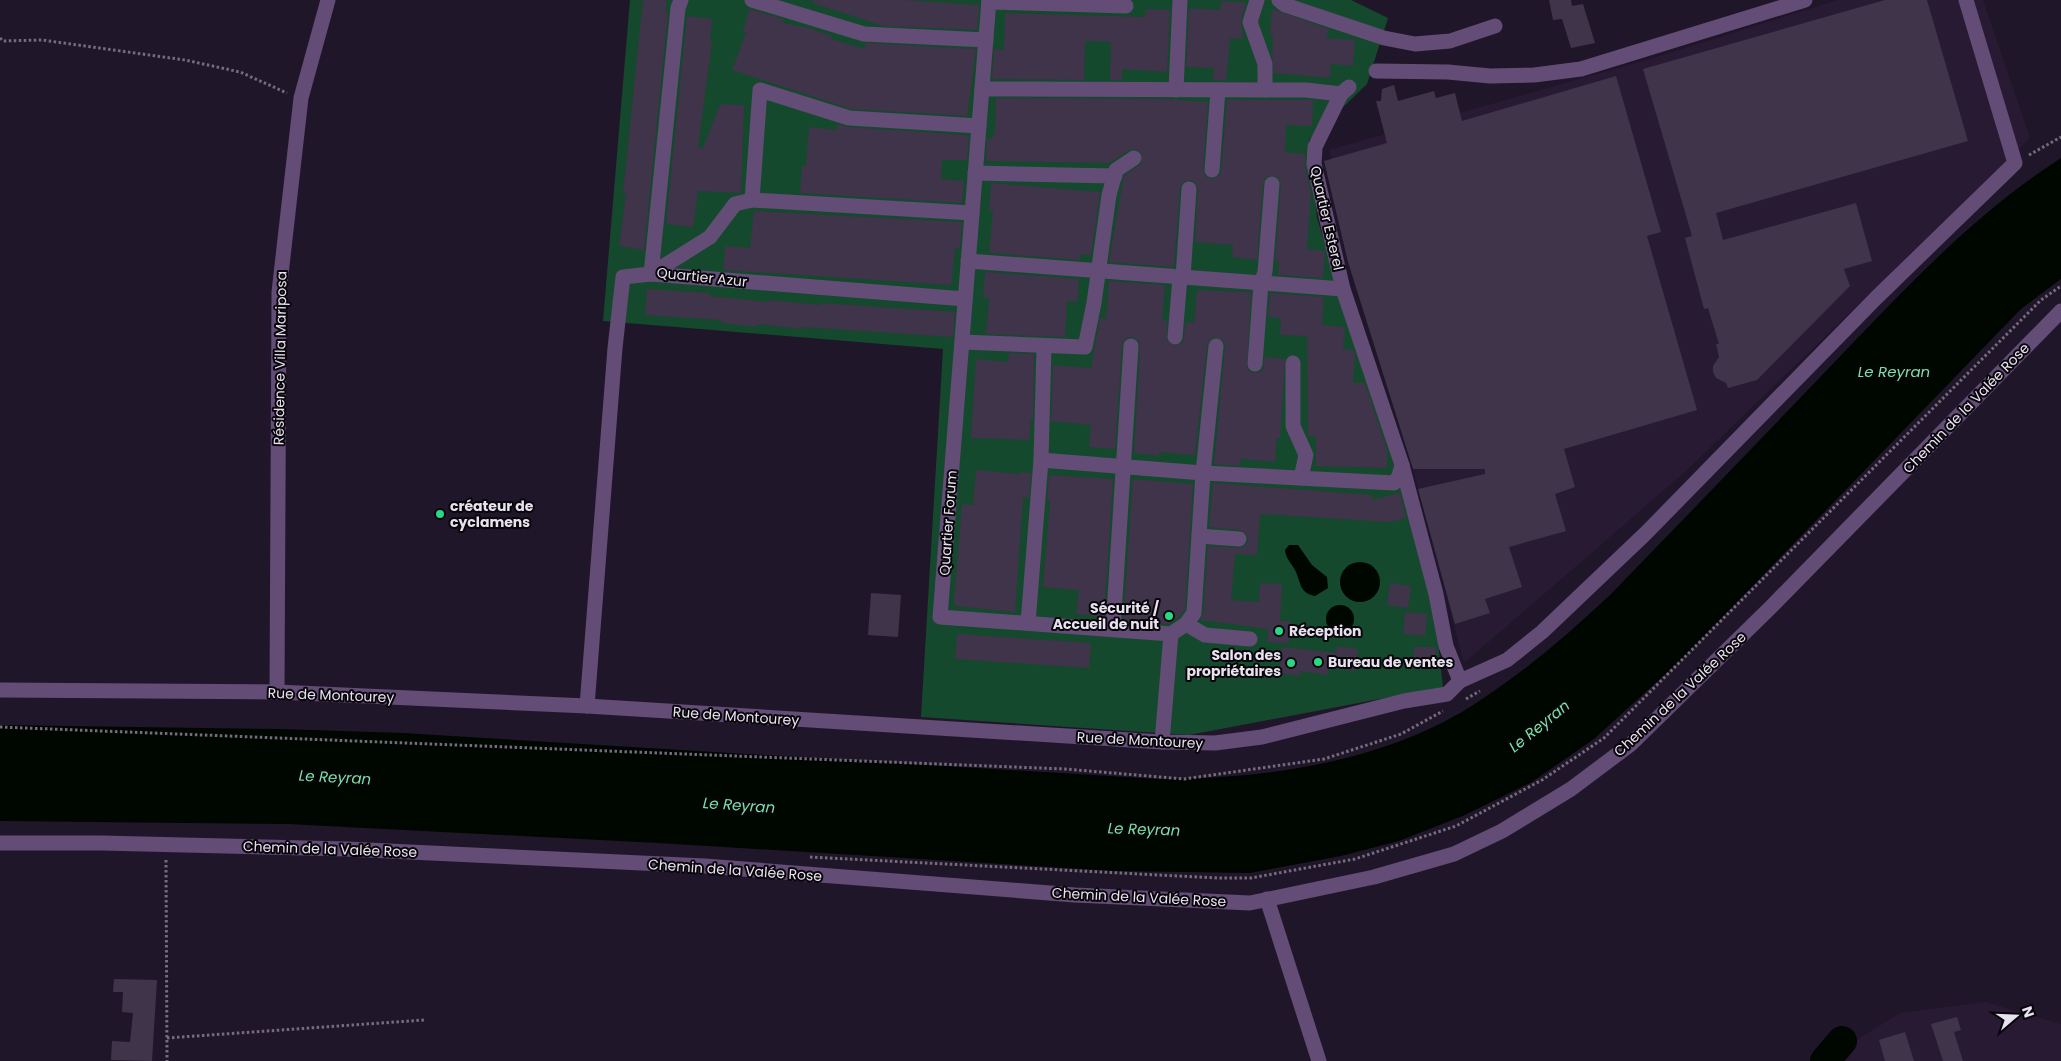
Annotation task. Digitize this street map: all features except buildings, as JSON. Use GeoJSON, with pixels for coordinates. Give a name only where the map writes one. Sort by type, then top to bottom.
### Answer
{"type":"FeatureCollection","features":[{"type":"Feature","properties":{"kind":"street","name":"Résidence Villa Mariposa"},"geometry":{"type":"LineString","coordinates":[[277,692],[279,292],[301,98],[328,0]]}},
{"type":"Feature","properties":{"kind":"street","name":"Quartier Azur"},"geometry":{"type":"LineString","coordinates":[[681,0],[678,8],[651,274],[965,299]]}},
{"type":"Feature","properties":{"kind":"street"},"geometry":{"type":"LineString","coordinates":[[752,0],[864,34],[986,40]]}},
{"type":"Feature","properties":{"kind":"street"},"geometry":{"type":"LineString","coordinates":[[1176,90],[1180,0]]}},
{"type":"Feature","properties":{"kind":"street"},"geometry":{"type":"LineString","coordinates":[[1258,0],[1250,22],[1265,64],[1265,90]]}},
{"type":"Feature","properties":{"kind":"street"},"geometry":{"type":"LineString","coordinates":[[1280,0],[1285,5],[1384,38],[1415,44],[1450,41],[1495,26]]}},
{"type":"Feature","properties":{"kind":"street"},"geometry":{"type":"LineString","coordinates":[[1376,71],[1448,72],[1490,76],[1534,75],[1581,69],[1805,0]]}},
{"type":"Feature","properties":{"kind":"street"},"geometry":{"type":"LineString","coordinates":[[1966,0],[2015,163]]}},
{"type":"Feature","properties":{"kind":"street"},"geometry":{"type":"LineString","coordinates":[[1126,6],[989,1],[962,342],[1085,347],[1094,303],[1109,195],[1116,170],[1134,158]]}},
{"type":"Feature","properties":{"kind":"street","name":"Quartier Esterel"},"geometry":{"type":"LineString","coordinates":[[982,89],[1345,90],[1315,147],[1314,164],[1343,289],[1402,465]]}},
{"type":"Feature","properties":{"kind":"street"},"geometry":{"type":"LineString","coordinates":[[752,200],[760,90],[849,118],[979,126]]}},
{"type":"Feature","properties":{"kind":"street"},"geometry":{"type":"LineString","coordinates":[[1212,170],[1218,90]]}},
{"type":"Feature","properties":{"kind":"street","name":"Rue de Montourey"},"geometry":{"type":"LineString","coordinates":[[0,690],[277,692],[587,706],[1162,742],[1215,743],[1262,737],[1404,701],[1447,694],[1460,681],[1507,660],[1542,632],[1646,533],[1876,298],[2015,163]]}},
{"type":"Feature","properties":{"kind":"street"},"geometry":{"type":"LineString","coordinates":[[975,173],[1115,176]]}},
{"type":"Feature","properties":{"kind":"street"},"geometry":{"type":"LineString","coordinates":[[1255,364],[1261,283],[1265,272],[1272,184]]}},
{"type":"Feature","properties":{"kind":"street"},"geometry":{"type":"LineString","coordinates":[[1175,337],[1189,189]]}},
{"type":"Feature","properties":{"kind":"street"},"geometry":{"type":"LineString","coordinates":[[587,706],[615,348],[623,277],[651,274],[710,237],[735,204],[752,200],[972,214]]}},
{"type":"Feature","properties":{"kind":"street","name":"Quartier Esterel"},"geometry":{"type":"LineString","coordinates":[[968,262],[1343,289]]}},
{"type":"Feature","properties":{"kind":"street","name":"Chemin de la Valée Rose"},"geometry":{"type":"LineString","coordinates":[[0,843],[166,844],[346,849],[705,866],[1085,895],[1250,903],[1374,877],[1454,854],[1502,831],[1571,789],[1631,744],[1765,613],[2061,311]]}},
{"type":"Feature","properties":{"kind":"street","name":"Quartier Forum"},"geometry":{"type":"LineString","coordinates":[[962,342],[940,617],[1171,634]]}},
{"type":"Feature","properties":{"kind":"street"},"geometry":{"type":"LineString","coordinates":[[1028,624],[1040,460],[1044,346]]}},
{"type":"Feature","properties":{"kind":"street"},"geometry":{"type":"LineString","coordinates":[[1113,629],[1131,346]]}},
{"type":"Feature","properties":{"kind":"street"},"geometry":{"type":"LineString","coordinates":[[1162,742],[1171,634],[1186,624],[1194,612],[1203,473],[1216,346]]}},
{"type":"Feature","properties":{"kind":"street"},"geometry":{"type":"LineString","coordinates":[[1293,363],[1293,426],[1306,455],[1301,478]]}},
{"type":"Feature","properties":{"kind":"street"},"geometry":{"type":"LineString","coordinates":[[1040,460],[1123,465],[1203,473],[1394,483],[1399,476],[1402,465]]}},
{"type":"Feature","properties":{"kind":"street"},"geometry":{"type":"LineString","coordinates":[[1402,465],[1436,594],[1446,646],[1460,681]]}},
{"type":"Feature","properties":{"kind":"street"},"geometry":{"type":"LineString","coordinates":[[1199,536],[1238,539]]}},
{"type":"Feature","properties":{"kind":"street"},"geometry":{"type":"LineString","coordinates":[[1186,624],[1205,635],[1250,638]]}},
{"type":"Feature","properties":{"kind":"street"},"geometry":{"type":"LineString","coordinates":[[1267,899],[1319,1061]]}},
{"type":"Feature","properties":{"kind":"path"},"geometry":{"type":"LineString","coordinates":[[0,38],[3,41],[42,40],[186,60],[240,72],[301,98]]}},
{"type":"Feature","properties":{"kind":"path"},"geometry":{"type":"LineString","coordinates":[[2015,163],[2060,138]]}},
{"type":"Feature","properties":{"kind":"path"},"geometry":{"type":"LineString","coordinates":[[166,844],[167,1061]]}},
{"type":"Feature","properties":{"kind":"path"},"geometry":{"type":"LineString","coordinates":[[1269,874],[1272,880]]}},
{"type":"Feature","properties":{"kind":"path"},"geometry":{"type":"LineString","coordinates":[[167,1038],[424,1020]]}},
{"type":"Feature","properties":{"kind":"shaded area"},"geometry":{"type":"Polygon","coordinates":[[[1838,0],[1983,0],[2030,138],[1685,472],[1464,663],[1329,150],[1650,59],[1838,0]]]}},
{"type":"Feature","properties":{"kind":"shaded area"},"geometry":{"type":"Polygon","coordinates":[[[1985,1002],[2061,1024],[2061,1061],[1834,1061],[1855,1041],[1900,1013],[1985,1002]]]}},
{"type":"Feature","properties":{"kind":"green space"},"geometry":{"type":"Polygon","coordinates":[[[630,0],[1351,0],[1388,18],[1367,84],[1309,140],[1317,218],[1432,587],[1443,687],[1189,735],[921,717],[943,349],[603,321],[630,0]]]}},
{"type":"Feature","properties":{"kind":"water","name":"Le Reyran"},"geometry":{"type":"Polygon","coordinates":[[[2061,158],[2061,279],[2021,309],[1681,660],[1594,739],[1532,782],[1465,815],[1399,841],[1341,856],[1250,873],[1115,871],[658,843],[288,824],[0,821],[0,725],[280,729],[403,733],[1159,779],[1240,776],[1280,771],[1320,764],[1398,742],[1435,726],[1470,707],[1507,682],[1560,640],[1610,595],[1938,257],[1967,230],[2028,180],[2061,158]]]}},
{"type":"Feature","properties":{"kind":"water"},"geometry":{"type":"Polygon","coordinates":[[[1289,545],[1298,545],[1312,565],[1327,577],[1328,588],[1315,596],[1306,593],[1288,559],[1285,550],[1289,545]]]}},
{"type":"Feature","properties":{"kind":"water"},"geometry":{"type":"Polygon","coordinates":[[[1356,562],[1364,562],[1371,565],[1377,571],[1380,582],[1377,593],[1371,599],[1364,602],[1356,602],[1349,599],[1343,593],[1340,586],[1340,578],[1343,571],[1349,565],[1356,562]]]}},
{"type":"Feature","properties":{"kind":"water"},"geometry":{"type":"Polygon","coordinates":[[[1340,605],[1350,609],[1354,619],[1350,629],[1340,633],[1330,629],[1326,619],[1330,609],[1340,605]]]}},
{"type":"Feature","properties":{"kind":"waterway"},"geometry":{"type":"LineString","coordinates":[[1825,1061],[1842,1041]]}},
{"type":"Feature","properties":{"kind":"place","name":"créateur de cyclamens"},"geometry":{"type":"Point","coordinates":[440,514]}},
{"type":"Feature","properties":{"kind":"place","name":"Sécurité / Accueil de nuit"},"geometry":{"type":"Point","coordinates":[1169,616]}},
{"type":"Feature","properties":{"kind":"place","name":"Réception"},"geometry":{"type":"Point","coordinates":[1279,631]}},
{"type":"Feature","properties":{"kind":"place","name":"Bureau de ventes"},"geometry":{"type":"Point","coordinates":[1318,662]}},
{"type":"Feature","properties":{"kind":"place","name":"Salon des propriétaires"},"geometry":{"type":"Point","coordinates":[1291,663]}}]}
